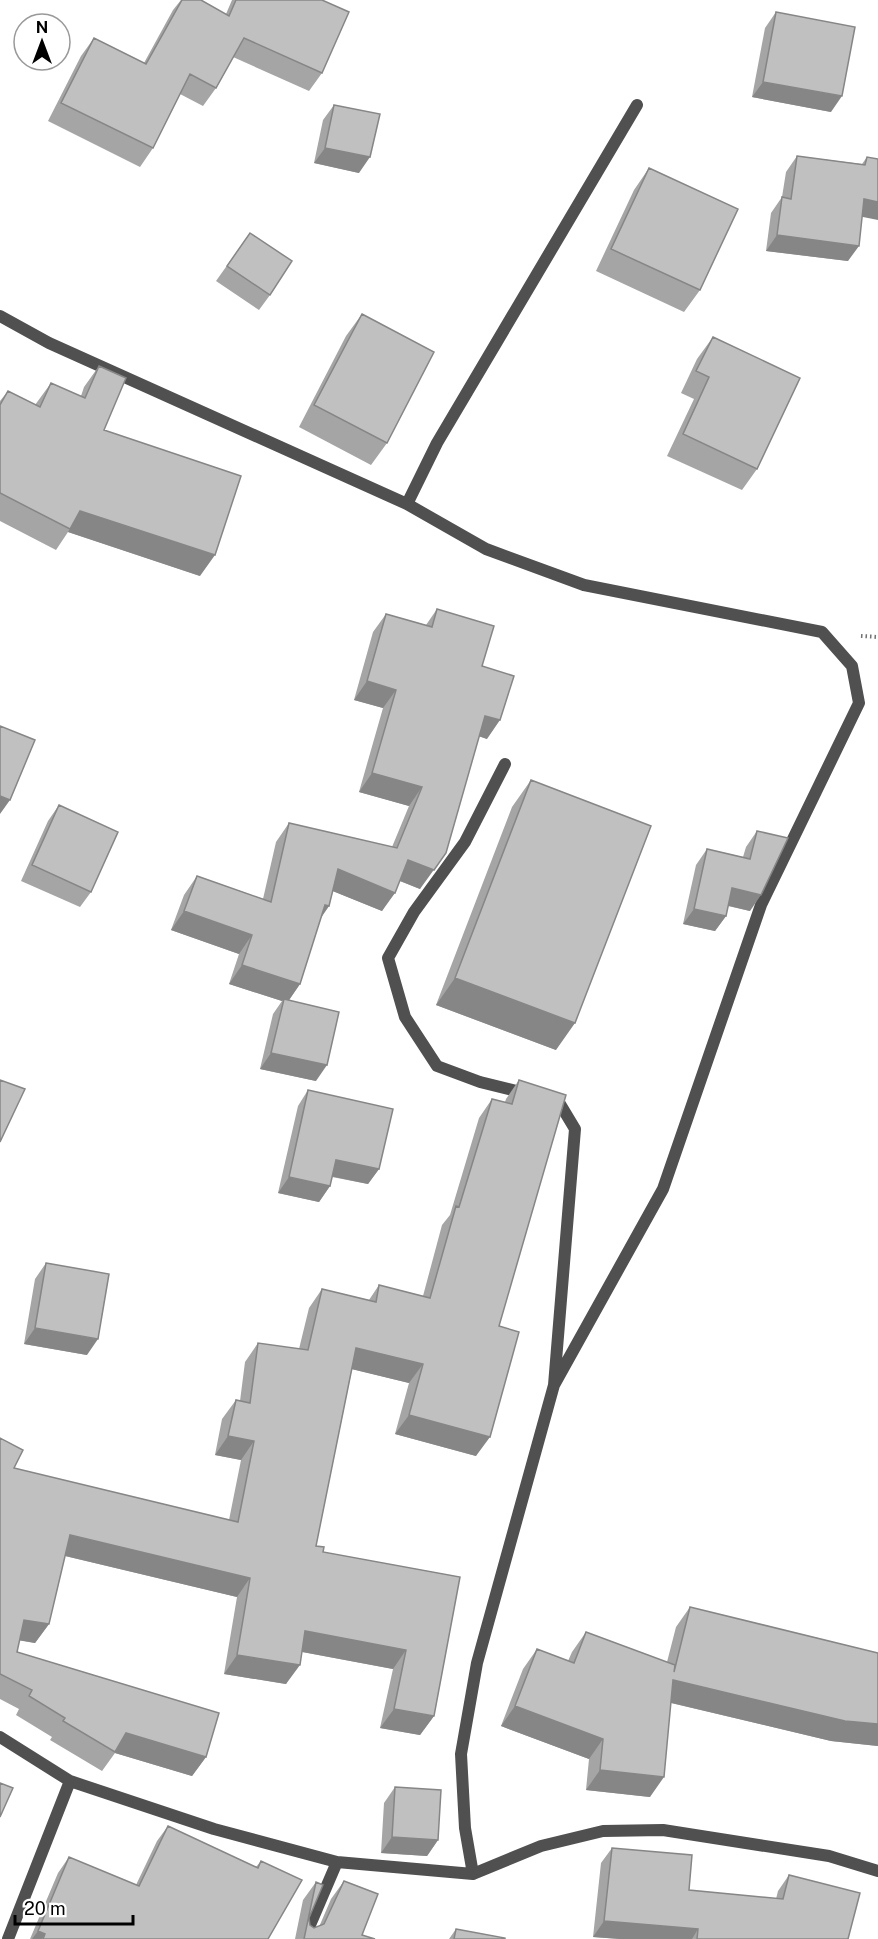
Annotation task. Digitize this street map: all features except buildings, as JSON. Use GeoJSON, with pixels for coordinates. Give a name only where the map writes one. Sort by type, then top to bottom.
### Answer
{"type":"FeatureCollection","features":[{"type":"Feature","properties":{"kind":"street"},"geometry":{"type":"LineString","coordinates":[[407,504],[437,443],[637,105]]}},
{"type":"Feature","properties":{"kind":"street"},"geometry":{"type":"LineString","coordinates":[[0,316],[49,343],[407,504],[486,549],[584,585],[822,632],[852,666],[859,703],[761,905],[663,1189],[554,1385]]}},
{"type":"Feature","properties":{"kind":"street"},"geometry":{"type":"LineString","coordinates":[[472,1874],[465,1828],[461,1754],[477,1663],[554,1385],[575,1129],[560,1104],[480,1082],[437,1066],[405,1017],[388,958],[414,912],[465,842],[505,764]]}},
{"type":"Feature","properties":{"kind":"street"},"geometry":{"type":"LineString","coordinates":[[0,1737],[70,1781],[214,1829],[337,1862],[472,1874],[541,1846],[593,1834],[663,1830],[829,1856],[878,1871]]}},
{"type":"Feature","properties":{"kind":"street"},"geometry":{"type":"LineString","coordinates":[[8,1939],[70,1781]]}},
{"type":"Feature","properties":{"kind":"street"},"geometry":{"type":"LineString","coordinates":[[304,1939],[337,1862]]}}]}
